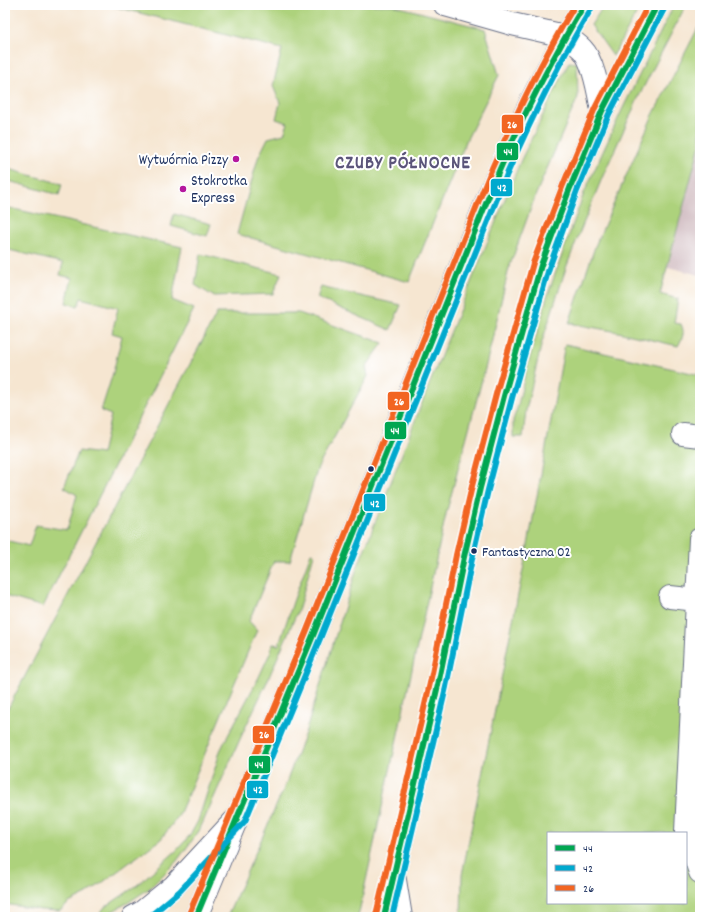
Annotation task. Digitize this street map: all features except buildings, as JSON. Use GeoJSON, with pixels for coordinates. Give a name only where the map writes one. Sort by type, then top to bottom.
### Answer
{"type":"FeatureCollection","features":[{"type":"Feature","properties":{"kind":"main road"},"geometry":{"type":"LineString","coordinates":[[445,5],[512,24],[565,36],[583,50],[589,62],[595,78],[602,111]]}},
{"type":"Feature","properties":{"kind":"main road"},"geometry":{"type":"LineString","coordinates":[[196,917],[314,633],[508,148],[565,36],[584,5]]}},
{"type":"Feature","properties":{"kind":"main road"},"geometry":{"type":"LineString","coordinates":[[384,917],[438,686],[464,557],[480,488],[541,265],[570,188],[602,111],[657,5]]}},
{"type":"Feature","properties":{"kind":"main road"},"geometry":{"type":"LineString","coordinates":[[686,832],[700,538]]}},
{"type":"Feature","properties":{"kind":"main road"},"geometry":{"type":"LineString","coordinates":[[670,597],[697,600]]}},
{"type":"Feature","properties":{"kind":"main road"},"geometry":{"type":"LineString","coordinates":[[133,917],[142,912],[174,886],[238,818]]}},
{"type":"Feature","properties":{"kind":"main road"},"geometry":{"type":"LineString","coordinates":[[687,835],[700,872]]}},
{"type":"Feature","properties":{"kind":"main road"},"geometry":{"type":"LineString","coordinates":[[394,874],[401,917]]}},
{"type":"Feature","properties":{"kind":"shaded area"},"geometry":{"type":"Polygon","coordinates":[[[700,145],[700,275],[668,267],[700,145]]]}},
{"type":"Feature","properties":{"kind":"green space"},"geometry":{"type":"Polygon","coordinates":[[[108,5],[392,5],[485,29],[499,75],[467,139],[409,282],[237,234],[258,158],[268,138],[284,134],[288,123],[276,119],[280,103],[273,86],[282,49],[108,5]]]}},
{"type":"Feature","properties":{"kind":"green space"},"geometry":{"type":"Polygon","coordinates":[[[604,5],[641,5],[613,56],[591,25],[604,5]]]}},
{"type":"Feature","properties":{"kind":"green space"},"geometry":{"type":"Polygon","coordinates":[[[674,5],[686,5],[640,94],[602,178],[579,234],[566,268],[542,342],[526,410],[523,437],[513,437],[513,420],[548,294],[584,193],[622,110],[674,5]]]}},
{"type":"Feature","properties":{"kind":"green space"},"geometry":{"type":"Polygon","coordinates":[[[700,24],[700,144],[660,294],[678,299],[674,323],[681,324],[683,335],[681,340],[678,346],[618,332],[569,323],[596,244],[652,117],[700,24]]]}},
{"type":"Feature","properties":{"kind":"green space"},"geometry":{"type":"Polygon","coordinates":[[[569,62],[577,63],[578,97],[536,194],[509,268],[486,365],[446,514],[358,917],[227,917],[285,786],[306,730],[356,571],[429,385],[521,160],[569,62]]]}},
{"type":"Feature","properties":{"kind":"green space"},"geometry":{"type":"Polygon","coordinates":[[[5,168],[62,184],[59,195],[5,180],[5,168]]]}},
{"type":"Feature","properties":{"kind":"green space"},"geometry":{"type":"Polygon","coordinates":[[[5,207],[182,247],[172,300],[194,309],[43,607],[5,596],[5,540],[29,546],[36,525],[67,530],[77,495],[64,487],[79,451],[102,454],[111,415],[101,411],[113,373],[122,336],[112,333],[118,308],[81,298],[78,306],[66,303],[72,278],[60,275],[63,263],[5,249],[5,207]]]}},
{"type":"Feature","properties":{"kind":"green space"},"geometry":{"type":"Polygon","coordinates":[[[174,214],[211,224],[207,236],[171,226],[174,214]]]}},
{"type":"Feature","properties":{"kind":"green space"},"geometry":{"type":"Polygon","coordinates":[[[200,254],[281,274],[273,294],[213,296],[195,285],[200,254]]]}},
{"type":"Feature","properties":{"kind":"green space"},"geometry":{"type":"Polygon","coordinates":[[[321,287],[401,305],[390,330],[317,298],[321,287]]]}},
{"type":"Feature","properties":{"kind":"green space"},"geometry":{"type":"Polygon","coordinates":[[[217,313],[299,313],[383,343],[366,367],[368,376],[318,467],[290,561],[274,561],[249,621],[257,630],[179,815],[161,839],[87,894],[69,903],[60,911],[41,910],[5,904],[5,714],[217,313]]]}},
{"type":"Feature","properties":{"kind":"green space"},"geometry":{"type":"Polygon","coordinates":[[[565,344],[700,375],[700,917],[461,917],[462,875],[528,545],[565,344]]]}},
{"type":"Feature","properties":{"kind":"green space"},"geometry":{"type":"Polygon","coordinates":[[[311,553],[314,554],[299,608],[199,831],[176,862],[150,888],[104,916],[101,912],[104,908],[136,886],[176,851],[193,830],[198,821],[220,751],[259,677],[273,644],[279,645],[311,553]]]}},
{"type":"Feature","properties":{"kind":"transit line","name":"26"},"geometry":{"type":"LineString","coordinates":[[189,914],[307,630],[492,168],[531,85],[575,5]]}},
{"type":"Feature","properties":{"kind":"transit line","name":"44"},"geometry":{"type":"LineString","coordinates":[[196,917],[314,633],[499,171],[539,86],[584,5]]}},
{"type":"Feature","properties":{"kind":"transit line","name":"26"},"geometry":{"type":"LineString","coordinates":[[376,915],[430,683],[456,555],[472,486],[533,263],[595,108],[648,5]]}},
{"type":"Feature","properties":{"kind":"transit line","name":"44"},"geometry":{"type":"LineString","coordinates":[[384,917],[438,685],[464,557],[480,488],[541,265],[570,188],[602,111],[657,5]]}},
{"type":"Feature","properties":{"kind":"transit line","name":"42"},"geometry":{"type":"LineString","coordinates":[[149,917],[180,891],[245,821],[507,174],[546,90],[591,9]]}},
{"type":"Feature","properties":{"kind":"transit line","name":"42"},"geometry":{"type":"LineString","coordinates":[[392,917],[446,687],[472,559],[488,490],[512,398],[549,268],[577,191],[609,114],[664,9]]}},
{"type":"Feature","properties":{"kind":"place","name":"Wytwórnia Pizzy"},"geometry":{"type":"Point","coordinates":[236,159]}},
{"type":"Feature","properties":{"kind":"place","name":"Stokrotka Express"},"geometry":{"type":"Point","coordinates":[183,189]}},
{"type":"Feature","properties":{"kind":"place","name":"Fantastyczna 02"},"geometry":{"type":"Point","coordinates":[474,551]}},
{"type":"Feature","properties":{"kind":"district","name":"CZUBY PÓŁNOCNE"},"geometry":{"type":"Point","coordinates":[403,161]}}]}
